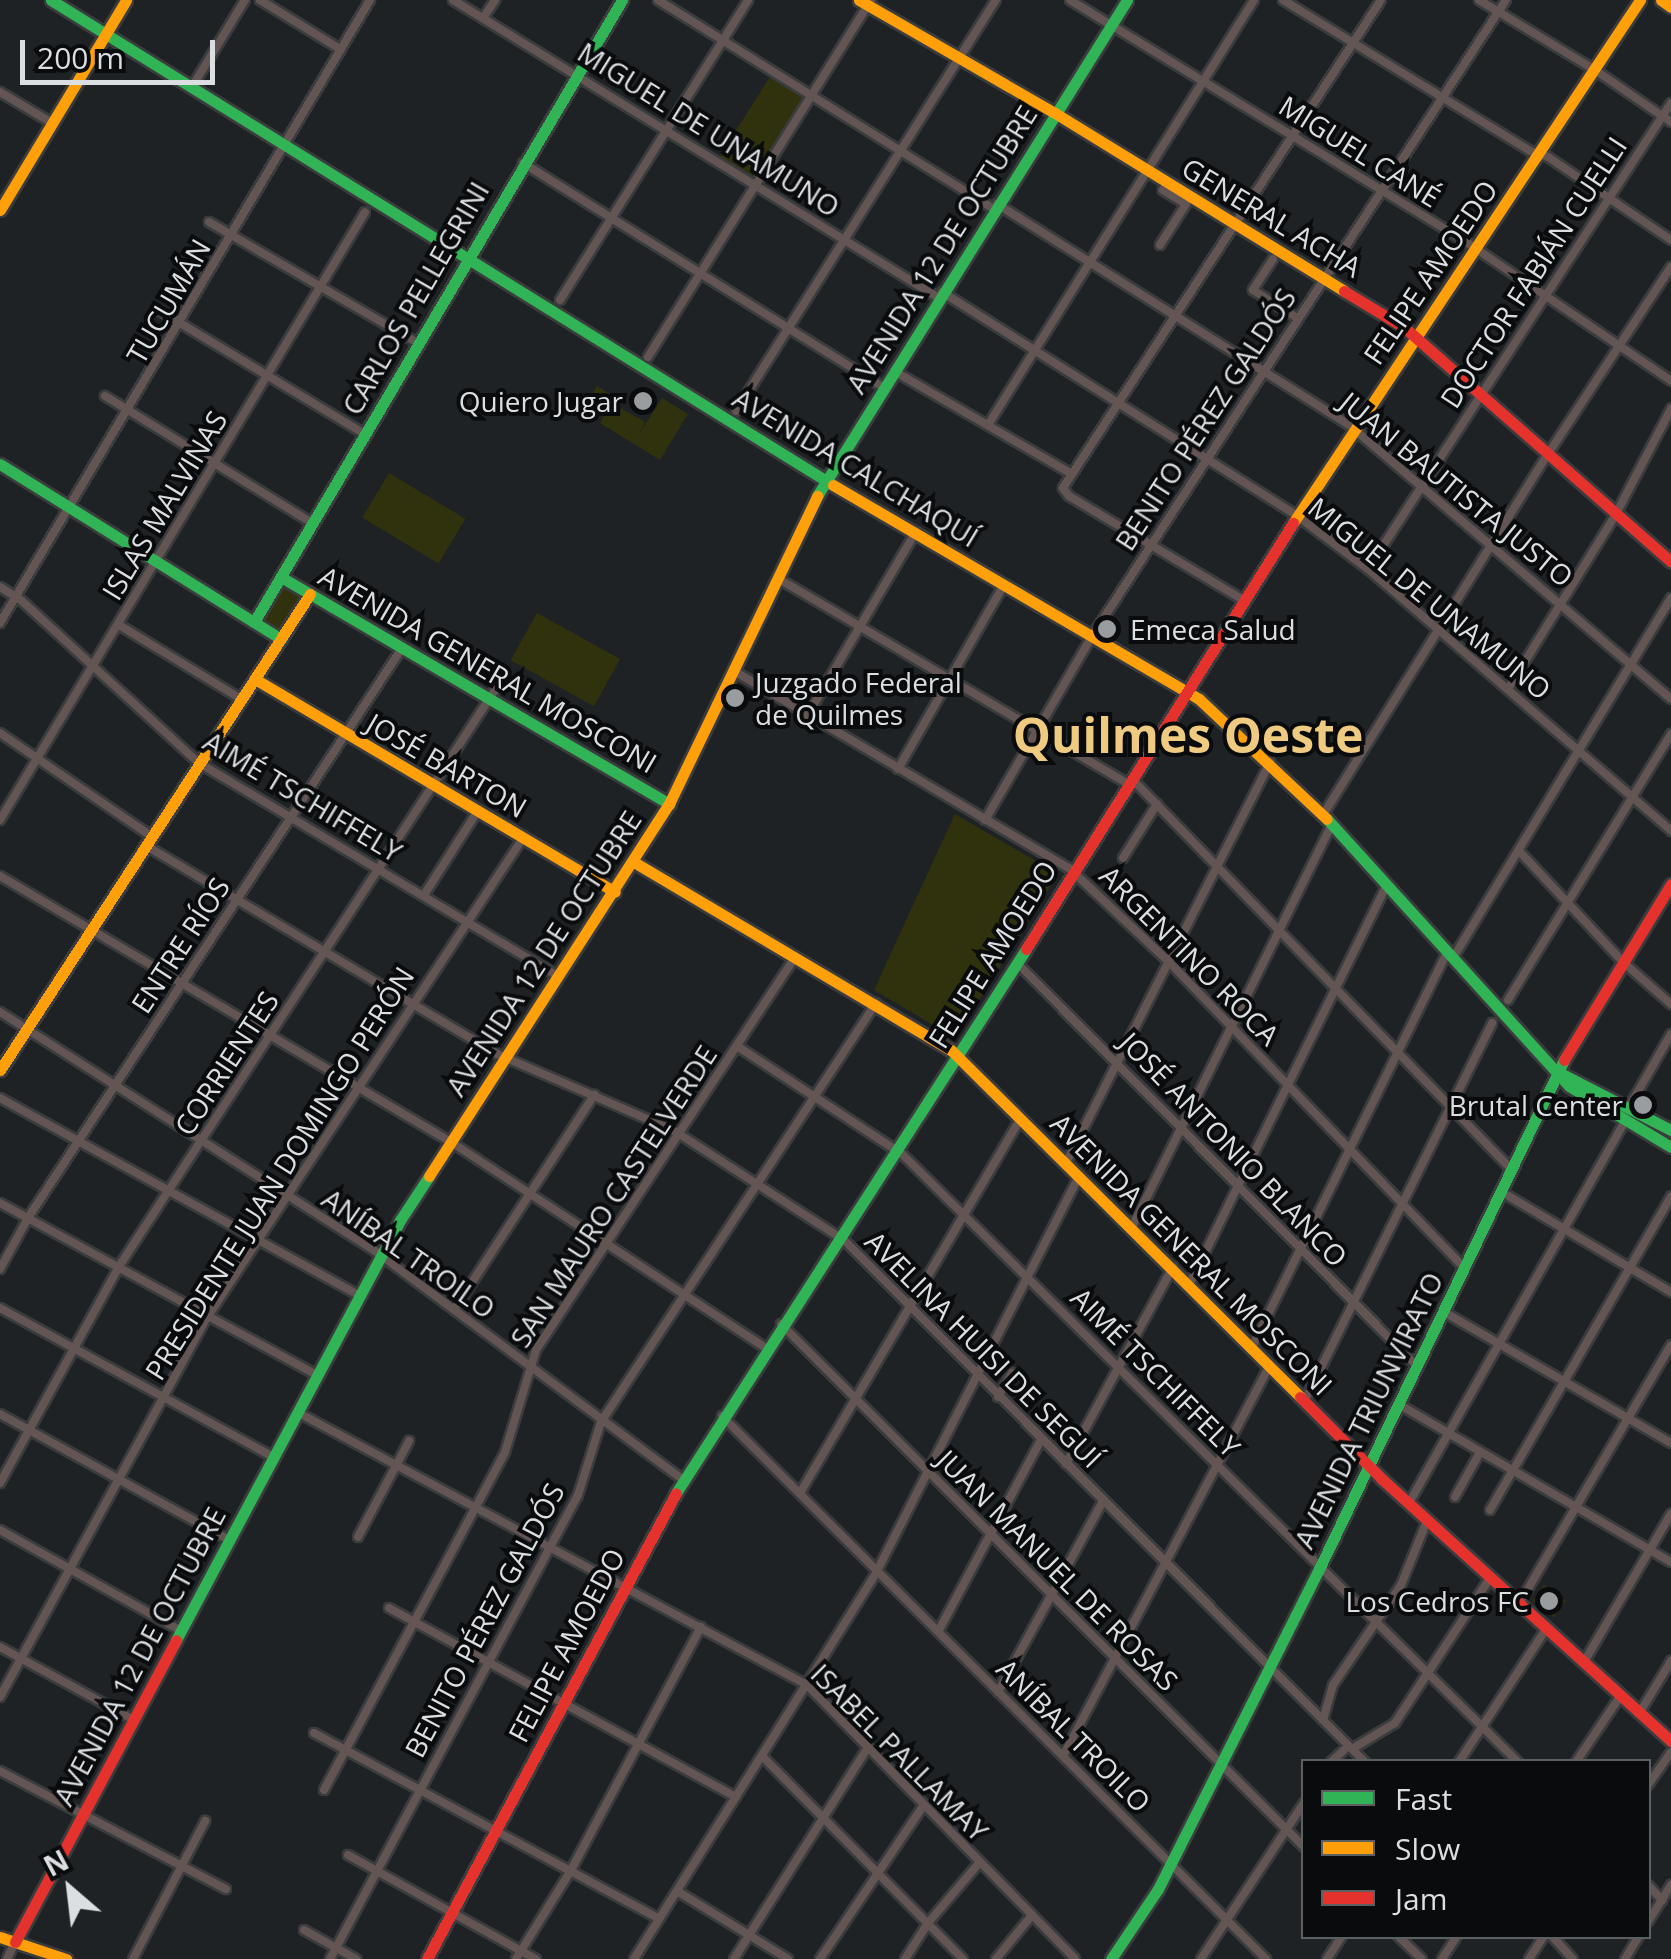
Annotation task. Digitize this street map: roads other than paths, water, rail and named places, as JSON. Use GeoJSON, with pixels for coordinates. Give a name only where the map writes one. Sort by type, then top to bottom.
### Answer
{"type":"FeatureCollection","features":[{"type":"Feature","properties":{"kind":"main road","name":"AVENIDA CALCHAQUÍ"},"geometry":{"type":"LineString","coordinates":[[51,0],[826,480],[1186,692],[1270,762],[1328,820],[1556,1072],[1627,1114],[1671,1146]]}},
{"type":"Feature","properties":{"kind":"main road"},"geometry":{"type":"LineString","coordinates":[[0,209],[126,0]]}},
{"type":"Feature","properties":{"kind":"main road","name":"CARLOS PELLEGRINI"},"geometry":{"type":"LineString","coordinates":[[255,620],[466,257],[622,0]]}},
{"type":"Feature","properties":{"kind":"main road","name":"AVENIDA 12 DE OCTUBRE"},"geometry":{"type":"LineString","coordinates":[[15,1942],[382,1256],[450,1142],[669,804],[826,480],[1127,0]]}},
{"type":"Feature","properties":{"kind":"main road","name":"FELIPE AMOEDO"},"geometry":{"type":"LineString","coordinates":[[427,1959],[682,1479],[958,1058],[1297,516],[1640,0]]}},
{"type":"Feature","properties":{"kind":"main road"},"geometry":{"type":"LineString","coordinates":[[1661,0],[1671,7]]}},
{"type":"Feature","properties":{"kind":"main road","name":"GENERAL ACHA"},"geometry":{"type":"LineString","coordinates":[[866,2],[1055,113],[1416,337],[1671,562]]}},
{"type":"Feature","properties":{"kind":"main road"},"geometry":{"type":"LineString","coordinates":[[0,457],[281,639]]}},
{"type":"Feature","properties":{"kind":"main road"},"geometry":{"type":"LineString","coordinates":[[0,464],[72,506]]}},
{"type":"Feature","properties":{"kind":"main road","name":"AVENIDA GENERAL MOSCONI"},"geometry":{"type":"LineString","coordinates":[[281,577],[669,804]]}},
{"type":"Feature","properties":{"kind":"main road"},"geometry":{"type":"LineString","coordinates":[[0,1070],[310,594]]}},
{"type":"Feature","properties":{"kind":"main road","name":"JOSÉ BARTON"},"geometry":{"type":"LineString","coordinates":[[254,679],[615,892]]}},
{"type":"Feature","properties":{"kind":"main road","name":"AVENIDA GENERAL MOSCONI"},"geometry":{"type":"LineString","coordinates":[[634,862],[946,1045],[1190,1283],[1408,1504],[1671,1742]]}},
{"type":"Feature","properties":{"kind":"main road","name":"AVENIDA TRIUNVIRATO"},"geometry":{"type":"LineString","coordinates":[[1111,1959],[1171,1864],[1319,1570],[1556,1072],[1671,884]]}},
{"type":"Feature","properties":{"kind":"main road","name":"AVENIDA CALCHAQUÍ"},"geometry":{"type":"LineString","coordinates":[[1627,1114],[1671,1130]]}},
{"type":"Feature","properties":{"kind":"main road"},"geometry":{"type":"LineString","coordinates":[[0,1937],[66,1959]]}},
{"type":"Feature","properties":{"kind":"street"},"geometry":{"type":"LineString","coordinates":[[192,87],[245,0]]}},
{"type":"Feature","properties":{"kind":"street"},"geometry":{"type":"LineString","coordinates":[[260,0],[340,49]]}},
{"type":"Feature","properties":{"kind":"street","name":"TUCUMÁN"},"geometry":{"type":"LineString","coordinates":[[0,623],[370,0]]}},
{"type":"Feature","properties":{"kind":"street","name":"MIGUEL DE UNAMUNO"},"geometry":{"type":"LineString","coordinates":[[454,0],[1035,351],[1297,516],[1440,628],[1671,831]]}},
{"type":"Feature","properties":{"kind":"street"},"geometry":{"type":"LineString","coordinates":[[484,18],[494,0]]}},
{"type":"Feature","properties":{"kind":"street","name":"JUAN BAUTISTA JUSTO"},"geometry":{"type":"LineString","coordinates":[[658,0],[901,152],[1090,262],[1354,429],[1671,699]]}},
{"type":"Feature","properties":{"kind":"street"},"geometry":{"type":"LineString","coordinates":[[560,300],[748,0]]}},
{"type":"Feature","properties":{"kind":"street"},"geometry":{"type":"LineString","coordinates":[[736,411],[996,0]]}},
{"type":"Feature","properties":{"kind":"street","name":"MIGUEL CANÉ"},"geometry":{"type":"LineString","coordinates":[[1070,0],[1382,190],[1671,381]]}},
{"type":"Feature","properties":{"kind":"street"},"geometry":{"type":"LineString","coordinates":[[988,425],[1254,0]]}},
{"type":"Feature","properties":{"kind":"street"},"geometry":{"type":"LineString","coordinates":[[1283,0],[1539,154],[1671,240]]}},
{"type":"Feature","properties":{"kind":"street"},"geometry":{"type":"LineString","coordinates":[[1245,601],[1066,494],[1070,473],[1380,0]]}},
{"type":"Feature","properties":{"kind":"street"},"geometry":{"type":"LineString","coordinates":[[1479,0],[1595,70],[1671,122]]}},
{"type":"Feature","properties":{"kind":"street","name":"BENITO PÉREZ GALDÓS"},"geometry":{"type":"LineString","coordinates":[[985,820],[1092,636],[1506,0]]}},
{"type":"Feature","properties":{"kind":"street"},"geometry":{"type":"LineString","coordinates":[[648,357],[866,2]]}},
{"type":"Feature","properties":{"kind":"street"},"geometry":{"type":"LineString","coordinates":[[0,92],[52,124]]}},
{"type":"Feature","properties":{"kind":"street","name":"DOCTOR FABIÁN CUELLI"},"geometry":{"type":"LineString","coordinates":[[1368,569],[1671,102]]}},
{"type":"Feature","properties":{"kind":"street"},"geometry":{"type":"LineString","coordinates":[[522,164],[883,388]]}},
{"type":"Feature","properties":{"kind":"street"},"geometry":{"type":"LineString","coordinates":[[1160,246],[1186,204],[1163,190],[1168,182]]}},
{"type":"Feature","properties":{"kind":"street","name":"ISLAS MALVINAS"},"geometry":{"type":"LineString","coordinates":[[0,820],[365,212]]}},
{"type":"Feature","properties":{"kind":"street"},"geometry":{"type":"LineString","coordinates":[[209,222],[416,342]]}},
{"type":"Feature","properties":{"kind":"street"},"geometry":{"type":"LineString","coordinates":[[1273,259],[1254,290],[1297,318]]}},
{"type":"Feature","properties":{"kind":"street"},"geometry":{"type":"LineString","coordinates":[[1132,1227],[1328,820],[1492,544],[1671,267]]}},
{"type":"Feature","properties":{"kind":"street"},"geometry":{"type":"LineString","coordinates":[[160,311],[365,434]]}},
{"type":"Feature","properties":{"kind":"street"},"geometry":{"type":"LineString","coordinates":[[894,371],[1070,473]]}},
{"type":"Feature","properties":{"kind":"street"},"geometry":{"type":"LineString","coordinates":[[105,396],[312,523]]}},
{"type":"Feature","properties":{"kind":"street"},"geometry":{"type":"LineString","coordinates":[[1508,689],[1616,514],[1671,409]]}},
{"type":"Feature","properties":{"kind":"street"},"geometry":{"type":"LineString","coordinates":[[808,716],[916,532]]}},
{"type":"Feature","properties":{"kind":"street"},"geometry":{"type":"LineString","coordinates":[[779,578],[1131,782],[1157,804],[1510,1169]]}},
{"type":"Feature","properties":{"kind":"street"},"geometry":{"type":"LineString","coordinates":[[898,768],[1004,585]]}},
{"type":"Feature","properties":{"kind":"street","name":"AIMÉ TSCHIFFELY"},"geometry":{"type":"LineString","coordinates":[[0,587],[16,597],[199,763],[558,976]]}},
{"type":"Feature","properties":{"kind":"street"},"geometry":{"type":"LineString","coordinates":[[1252,1347],[1394,1051],[1450,955],[1520,852],[1671,598]]}},
{"type":"Feature","properties":{"kind":"street"},"geometry":{"type":"LineString","coordinates":[[119,624],[241,698]]}},
{"type":"Feature","properties":{"kind":"street","name":"ENTRE RÍOS"},"geometry":{"type":"LineString","coordinates":[[0,1269],[28,1218],[402,648]]}},
{"type":"Feature","properties":{"kind":"street","name":"ARGENTINO ROCA"},"geometry":{"type":"LineString","coordinates":[[734,671],[1073,871],[1170,962],[1465,1268]]}},
{"type":"Feature","properties":{"kind":"street","name":"CORRIENTES"},"geometry":{"type":"LineString","coordinates":[[0,1483],[118,1268],[504,676]]}},
{"type":"Feature","properties":{"kind":"street","name":"AVELINA HUISI DE SEGUÍ"},"geometry":{"type":"LineString","coordinates":[[0,733],[148,841],[237,900],[506,1057],[679,1134],[839,1237],[1361,1759]]}},
{"type":"Feature","properties":{"kind":"street"},"geometry":{"type":"LineString","coordinates":[[1508,1000],[1671,734]]}},
{"type":"Feature","properties":{"kind":"street"},"geometry":{"type":"LineString","coordinates":[[1066,1163],[1270,762]]}},
{"type":"Feature","properties":{"kind":"street"},"geometry":{"type":"LineString","coordinates":[[1124,858],[1157,804]]}},
{"type":"Feature","properties":{"kind":"street"},"geometry":{"type":"LineString","coordinates":[[424,894],[477,812]]}},
{"type":"Feature","properties":{"kind":"street","name":"PRESIDENTE JUAN DOMINGO PERÓN"},"geometry":{"type":"LineString","coordinates":[[0,1698],[208,1316],[523,838]]}},
{"type":"Feature","properties":{"kind":"street"},"geometry":{"type":"LineString","coordinates":[[1520,852],[1622,962],[1671,1004]]}},
{"type":"Feature","properties":{"kind":"street"},"geometry":{"type":"LineString","coordinates":[[0,876],[450,1142],[766,1348]]}},
{"type":"Feature","properties":{"kind":"street"},"geometry":{"type":"LineString","coordinates":[[1190,1283],[1387,885]]}},
{"type":"Feature","properties":{"kind":"street","name":"SAN MAURO CASTELVERDE"},"geometry":{"type":"LineString","coordinates":[[324,1790],[508,1444],[529,1368],[796,956]]}},
{"type":"Feature","properties":{"kind":"street","name":"JOSÉ ANTONIO BLANCO"},"geometry":{"type":"LineString","coordinates":[[1017,963],[1418,1367]]}},
{"type":"Feature","properties":{"kind":"street","name":"BENITO PÉREZ GALDÓS"},"geometry":{"type":"LineString","coordinates":[[330,1959],[580,1491],[601,1422],[876,1004]]}},
{"type":"Feature","properties":{"kind":"street","name":"ANÍBAL TROILO"},"geometry":{"type":"LineString","coordinates":[[0,1012],[382,1256],[682,1479]]}},
{"type":"Feature","properties":{"kind":"street"},"geometry":{"type":"LineString","coordinates":[[1305,1400],[1492,1022]]}},
{"type":"Feature","properties":{"kind":"street"},"geometry":{"type":"LineString","coordinates":[[1408,1504],[1502,1345],[1671,1034]]}},
{"type":"Feature","properties":{"kind":"street","name":"AIMÉ TSCHIFFELY"},"geometry":{"type":"LineString","coordinates":[[736,1046],[896,1150],[964,1212],[1319,1570],[1515,1759]]}},
{"type":"Feature","properties":{"kind":"street"},"geometry":{"type":"LineString","coordinates":[[454,1310],[594,1095]]}},
{"type":"Feature","properties":{"kind":"street"},"geometry":{"type":"LineString","coordinates":[[0,1098],[360,1296]]}},
{"type":"Feature","properties":{"kind":"street"},"geometry":{"type":"LineString","coordinates":[[800,1494],[1020,1119]]}},
{"type":"Feature","properties":{"kind":"street"},"geometry":{"type":"LineString","coordinates":[[634,1959],[877,1571],[1079,1176]]}},
{"type":"Feature","properties":{"kind":"street"},"geometry":{"type":"LineString","coordinates":[[1500,1192],[1671,1292]]}},
{"type":"Feature","properties":{"kind":"street"},"geometry":{"type":"LineString","coordinates":[[1490,1510],[1671,1196]]}},
{"type":"Feature","properties":{"kind":"street"},"geometry":{"type":"LineString","coordinates":[[0,1203],[317,1375]]}},
{"type":"Feature","properties":{"kind":"street"},"geometry":{"type":"LineString","coordinates":[[1066,1464],[1173,1267]]}},
{"type":"Feature","properties":{"kind":"street"},"geometry":{"type":"LineString","coordinates":[[0,1308],[272,1456]]}},
{"type":"Feature","properties":{"kind":"street"},"geometry":{"type":"LineString","coordinates":[[1444,1312],[1671,1443]]}},
{"type":"Feature","properties":{"kind":"street","name":"JUAN MANUEL DE ROSAS"},"geometry":{"type":"LineString","coordinates":[[781,1324],[1301,1844]]}},
{"type":"Feature","properties":{"kind":"street"},"geometry":{"type":"LineString","coordinates":[[1519,1604],[1671,1345]]}},
{"type":"Feature","properties":{"kind":"street"},"geometry":{"type":"LineString","coordinates":[[1064,1756],[1270,1365]]}},
{"type":"Feature","properties":{"kind":"street"},"geometry":{"type":"LineString","coordinates":[[998,1397],[1012,1373]]}},
{"type":"Feature","properties":{"kind":"street"},"geometry":{"type":"LineString","coordinates":[[1400,1405],[1671,1562]]}},
{"type":"Feature","properties":{"kind":"street","name":"ISABEL PALLAMAY"},"geometry":{"type":"LineString","coordinates":[[297,1412],[551,1544],[808,1685],[1075,1959]]}},
{"type":"Feature","properties":{"kind":"street"},"geometry":{"type":"LineString","coordinates":[[0,1414],[229,1540]]}},
{"type":"Feature","properties":{"kind":"street","name":"ANÍBAL TROILO"},"geometry":{"type":"LineString","coordinates":[[722,1416],[1266,1959]]}},
{"type":"Feature","properties":{"kind":"street"},"geometry":{"type":"LineString","coordinates":[[939,1630],[1041,1440]]}},
{"type":"Feature","properties":{"kind":"street"},"geometry":{"type":"LineString","coordinates":[[358,1537],[409,1441]]}},
{"type":"Feature","properties":{"kind":"street"},"geometry":{"type":"LineString","coordinates":[[1455,1498],[1480,1454]]}},
{"type":"Feature","properties":{"kind":"street"},"geometry":{"type":"LineString","coordinates":[[998,1692],[1103,1501]]}},
{"type":"Feature","properties":{"kind":"street"},"geometry":{"type":"LineString","coordinates":[[1584,1662],[1671,1514]]}},
{"type":"Feature","properties":{"kind":"street"},"geometry":{"type":"LineString","coordinates":[[1323,1720],[1333,1684],[1401,1585],[1427,1521]]}},
{"type":"Feature","properties":{"kind":"street"},"geometry":{"type":"LineString","coordinates":[[0,1530],[180,1630]]}},
{"type":"Feature","properties":{"kind":"street"},"geometry":{"type":"LineString","coordinates":[[1335,1759],[1350,1747],[1391,1728],[1429,1676],[1490,1578]]}},
{"type":"Feature","properties":{"kind":"street"},"geometry":{"type":"LineString","coordinates":[[390,1608],[736,1797]]}},
{"type":"Feature","properties":{"kind":"street"},"geometry":{"type":"LineString","coordinates":[[518,1955],[570,1872],[702,1626]]}},
{"type":"Feature","properties":{"kind":"street"},"geometry":{"type":"LineString","coordinates":[[1461,1759],[1546,1629]]}},
{"type":"Feature","properties":{"kind":"street"},"geometry":{"type":"LineString","coordinates":[[0,1647],[134,1720]]}},
{"type":"Feature","properties":{"kind":"street"},"geometry":{"type":"LineString","coordinates":[[1640,1712],[1671,1661]]}},
{"type":"Feature","properties":{"kind":"street"},"geometry":{"type":"LineString","coordinates":[[1578,1759],[1621,1695]]}},
{"type":"Feature","properties":{"kind":"street"},"geometry":{"type":"LineString","coordinates":[[314,1734],[659,1919]]}},
{"type":"Feature","properties":{"kind":"street"},"geometry":{"type":"LineString","coordinates":[[734,1959],[868,1747]]}},
{"type":"Feature","properties":{"kind":"street"},"geometry":{"type":"LineString","coordinates":[[1651,1782],[1671,1752]]}},
{"type":"Feature","properties":{"kind":"street"},"geometry":{"type":"LineString","coordinates":[[762,1756],[963,1959]]}},
{"type":"Feature","properties":{"kind":"street"},"geometry":{"type":"LineString","coordinates":[[0,1772],[226,1889]]}},
{"type":"Feature","properties":{"kind":"street"},"geometry":{"type":"LineString","coordinates":[[820,1959],[876,1870],[924,1805]]}},
{"type":"Feature","properties":{"kind":"street"},"geometry":{"type":"LineString","coordinates":[[1200,1959],[1301,1808]]}},
{"type":"Feature","properties":{"kind":"street"},"geometry":{"type":"LineString","coordinates":[[133,1959],[205,1821]]}},
{"type":"Feature","properties":{"kind":"street"},"geometry":{"type":"LineString","coordinates":[[348,1855],[453,1912],[518,1955],[536,1959]]}},
{"type":"Feature","properties":{"kind":"street"},"geometry":{"type":"LineString","coordinates":[[905,1959],[928,1923],[980,1862]]}},
{"type":"Feature","properties":{"kind":"street"},"geometry":{"type":"LineString","coordinates":[[1651,1917],[1671,1886]]}},
{"type":"Feature","properties":{"kind":"street"},"geometry":{"type":"LineString","coordinates":[[1651,1888],[1662,1900]]}},
{"type":"Feature","properties":{"kind":"street"},"geometry":{"type":"LineString","coordinates":[[677,1891],[788,1959]]}},
{"type":"Feature","properties":{"kind":"street"},"geometry":{"type":"LineString","coordinates":[[996,1959],[1032,1915]]}},
{"type":"Feature","properties":{"kind":"street"},"geometry":{"type":"LineString","coordinates":[[304,1930],[356,1959]]}},
{"type":"Feature","properties":{"kind":"street"},"geometry":{"type":"LineString","coordinates":[[1401,1939],[1422,1959]]}},
{"type":"Feature","properties":{"kind":"street"},"geometry":{"type":"LineString","coordinates":[[1555,1939],[1574,1959]]}},
{"type":"Feature","properties":{"kind":"street"},"geometry":{"type":"LineString","coordinates":[[6,1959],[15,1942]]}},
{"type":"Feature","properties":{"kind":"place","name":"Quiero Jugar"},"geometry":{"type":"Point","coordinates":[643,401]}},
{"type":"Feature","properties":{"kind":"place","name":"Emeca Salud"},"geometry":{"type":"Point","coordinates":[1107,629]}},
{"type":"Feature","properties":{"kind":"place","name":"Juzgado Federal de Quilmes"},"geometry":{"type":"Point","coordinates":[735,698]}},
{"type":"Feature","properties":{"kind":"place","name":"Brutal Center"},"geometry":{"type":"Point","coordinates":[1643,1105]}},
{"type":"Feature","properties":{"kind":"place","name":"Los Cedros FC"},"geometry":{"type":"Point","coordinates":[1549,1601]}},
{"type":"Feature","properties":{"kind":"district","name":"Quilmes Oeste"},"geometry":{"type":"Point","coordinates":[1188,735]}}]}
